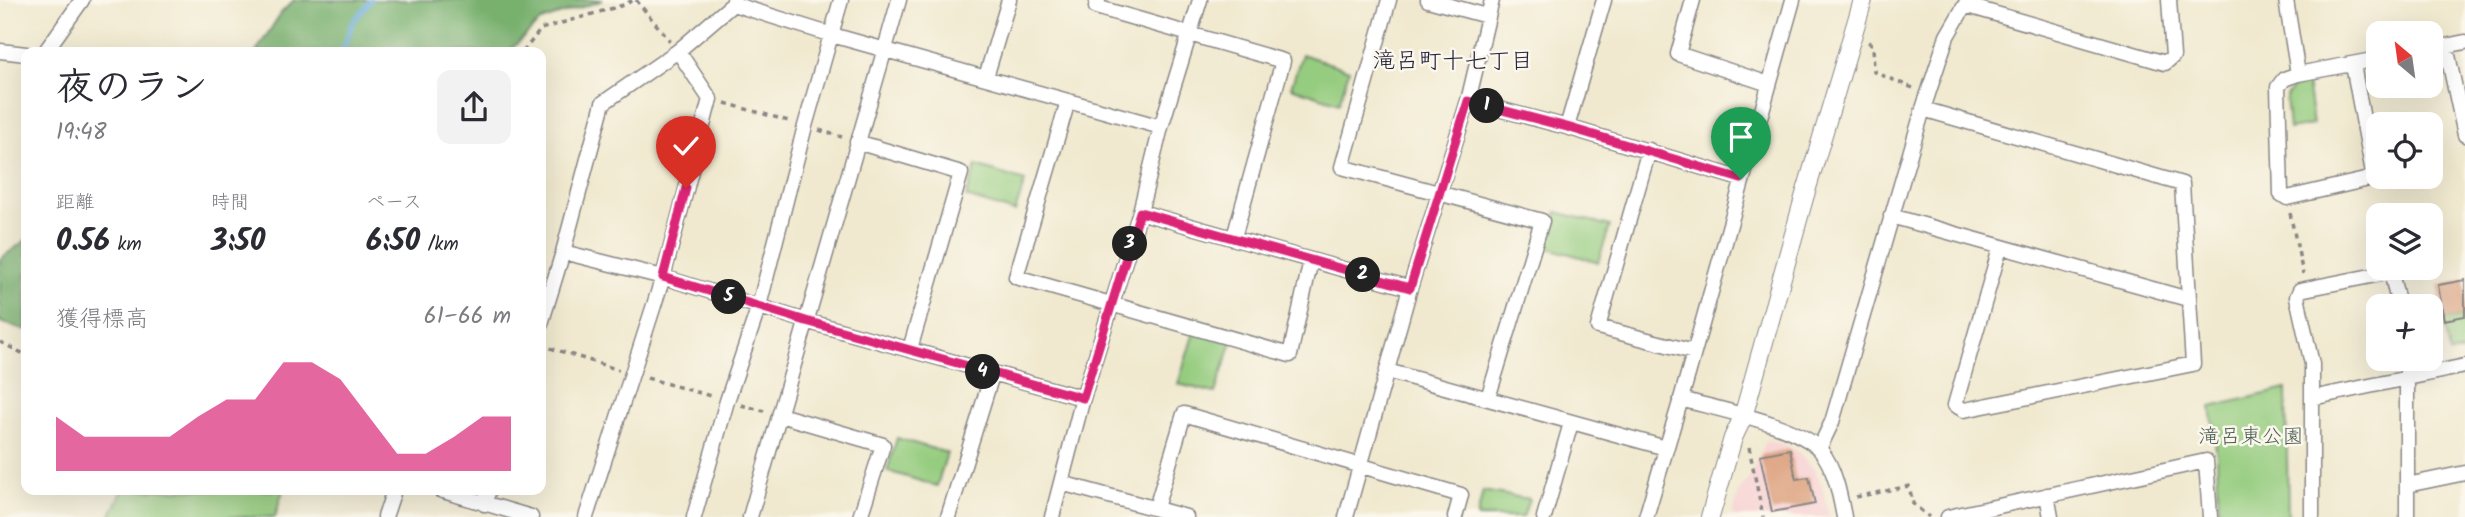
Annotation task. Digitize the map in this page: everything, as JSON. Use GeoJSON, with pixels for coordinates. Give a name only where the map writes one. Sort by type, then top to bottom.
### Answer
{"type":"FeatureCollection","features":[{"type":"Feature","properties":{"kind":"street"},"geometry":{"type":"LineString","coordinates":[[49,47],[82,0]]}},
{"type":"Feature","properties":{"kind":"street"},"geometry":{"type":"LineString","coordinates":[[694,517],[758,306],[841,0]]}},
{"type":"Feature","properties":{"kind":"street"},"geometry":{"type":"LineString","coordinates":[[750,517],[899,0]]}},
{"type":"Feature","properties":{"kind":"street"},"geometry":{"type":"LineString","coordinates":[[986,77],[1009,0]]}},
{"type":"Feature","properties":{"kind":"street"},"geometry":{"type":"LineString","coordinates":[[1098,0],[1096,7],[1283,61],[1234,237]]}},
{"type":"Feature","properties":{"kind":"street"},"geometry":{"type":"LineString","coordinates":[[1052,517],[1083,398],[1140,212],[1161,127],[1200,0]]}},
{"type":"Feature","properties":{"kind":"street"},"geometry":{"type":"LineString","coordinates":[[1389,0],[1342,167],[1542,221],[1488,398]]}},
{"type":"Feature","properties":{"kind":"street"},"geometry":{"type":"LineString","coordinates":[[1427,0],[1487,16]]}},
{"type":"Feature","properties":{"kind":"street"},"geometry":{"type":"LineString","coordinates":[[1346,517],[1410,288],[1468,101],[1492,0]]}},
{"type":"Feature","properties":{"kind":"street"},"geometry":{"type":"LineString","coordinates":[[1567,127],[1604,0]]}},
{"type":"Feature","properties":{"kind":"street"},"geometry":{"type":"LineString","coordinates":[[1693,0],[1678,54],[1769,84]]}},
{"type":"Feature","properties":{"kind":"street"},"geometry":{"type":"LineString","coordinates":[[1646,517],[1793,0]]}},
{"type":"Feature","properties":{"kind":"street"},"geometry":{"type":"LineString","coordinates":[[1710,517],[1733,438],[1743,417],[1863,0]]}},
{"type":"Feature","properties":{"kind":"street"},"geometry":{"type":"LineString","coordinates":[[1819,449],[1832,422],[1891,216],[1947,36],[1966,3],[2165,63],[2173,56],[2169,0]]}},
{"type":"Feature","properties":{"kind":"street"},"geometry":{"type":"LineString","coordinates":[[2286,0],[2298,74]]}},
{"type":"Feature","properties":{"kind":"street"},"geometry":{"type":"LineString","coordinates":[[546,308],[564,252],[603,103],[678,51],[733,2],[832,35],[1161,127]]}},
{"type":"Feature","properties":{"kind":"street"},"geometry":{"type":"LineString","coordinates":[[2443,46],[2465,42]]}},
{"type":"Feature","properties":{"kind":"street"},"geometry":{"type":"LineString","coordinates":[[0,51],[21,53]]}},
{"type":"Feature","properties":{"kind":"street"},"geometry":{"type":"LineString","coordinates":[[586,517],[663,277],[710,99],[678,51]]}},
{"type":"Feature","properties":{"kind":"street"},"geometry":{"type":"LineString","coordinates":[[2353,65],[2373,173],[2369,179],[2287,198],[2281,194],[2278,87],[2284,79],[2298,74],[2366,62]]}},
{"type":"Feature","properties":{"kind":"street"},"geometry":{"type":"LineString","coordinates":[[2443,63],[2465,135]]}},
{"type":"Feature","properties":{"kind":"street"},"geometry":{"type":"LineString","coordinates":[[1068,101],[1016,277],[1290,355],[1311,260]]}},
{"type":"Feature","properties":{"kind":"street"},"geometry":{"type":"LineString","coordinates":[[1468,101],[1649,150],[1741,179]]}},
{"type":"Feature","properties":{"kind":"street"},"geometry":{"type":"LineString","coordinates":[[1923,109],[2182,184],[2193,364],[1965,410],[1955,405],[2000,248]]}},
{"type":"Feature","properties":{"kind":"street"},"geometry":{"type":"LineString","coordinates":[[858,142],[961,173],[910,349]]}},
{"type":"Feature","properties":{"kind":"street"},"geometry":{"type":"LineString","coordinates":[[1649,150],[1598,327],[1694,352]]}},
{"type":"Feature","properties":{"kind":"street"},"geometry":{"type":"LineString","coordinates":[[1140,212],[1410,288]]}},
{"type":"Feature","properties":{"kind":"street"},"geometry":{"type":"LineString","coordinates":[[1891,216],[2188,299]]}},
{"type":"Feature","properties":{"kind":"street"},"geometry":{"type":"LineString","coordinates":[[564,252],[663,277],[992,375],[1083,398]]}},
{"type":"Feature","properties":{"kind":"street"},"geometry":{"type":"LineString","coordinates":[[2312,517],[2312,364],[2297,297],[2300,290],[2391,272],[2396,294]]}},
{"type":"Feature","properties":{"kind":"street"},"geometry":{"type":"LineString","coordinates":[[2312,398],[2465,366]]}},
{"type":"Feature","properties":{"kind":"street"},"geometry":{"type":"LineString","coordinates":[[1387,371],[1666,448]]}},
{"type":"Feature","properties":{"kind":"street"},"geometry":{"type":"LineString","coordinates":[[2406,371],[2407,517]]}},
{"type":"Feature","properties":{"kind":"street"},"geometry":{"type":"LineString","coordinates":[[948,517],[992,375]]}},
{"type":"Feature","properties":{"kind":"street"},"geometry":{"type":"LineString","coordinates":[[1681,400],[1780,426],[1819,449],[1829,463],[1844,517]]}},
{"type":"Feature","properties":{"kind":"street"},"geometry":{"type":"LineString","coordinates":[[1156,508],[1184,414],[1461,495],[1455,517]]}},
{"type":"Feature","properties":{"kind":"street"},"geometry":{"type":"LineString","coordinates":[[780,415],[883,445],[860,517]]}},
{"type":"Feature","properties":{"kind":"street"},"geometry":{"type":"LineString","coordinates":[[1544,517],[1571,423]]}},
{"type":"Feature","properties":{"kind":"street"},"geometry":{"type":"LineString","coordinates":[[1948,517],[2206,461],[2210,517]]}},
{"type":"Feature","properties":{"kind":"street"},"geometry":{"type":"LineString","coordinates":[[2407,485],[2465,472]]}},
{"type":"Feature","properties":{"kind":"street"},"geometry":{"type":"LineString","coordinates":[[1061,483],[1186,517]]}},
{"type":"Feature","properties":{"kind":"street"},"geometry":{"type":"LineString","coordinates":[[385,517],[392,495]]}},
{"type":"Feature","properties":{"kind":"street"},"geometry":{"type":"LineString","coordinates":[[2047,495],[2051,517]]}},
{"type":"Feature","properties":{"kind":"street"},"geometry":{"type":"LineString","coordinates":[[487,497],[531,517]]}},
{"type":"Feature","properties":{"kind":"path"},"geometry":{"type":"LineString","coordinates":[[527,47],[541,29],[634,0],[678,51]]}},
{"type":"Feature","properties":{"kind":"path"},"geometry":{"type":"LineString","coordinates":[[1854,34],[1874,45],[1874,72],[1928,94]]}},
{"type":"Feature","properties":{"kind":"path"},"geometry":{"type":"LineString","coordinates":[[710,99],[858,142]]}},
{"type":"Feature","properties":{"kind":"path"},"geometry":{"type":"LineString","coordinates":[[2287,198],[2306,289]]}},
{"type":"Feature","properties":{"kind":"path"},"geometry":{"type":"LineString","coordinates":[[0,342],[21,352]]}},
{"type":"Feature","properties":{"kind":"path"},"geometry":{"type":"LineString","coordinates":[[546,347],[632,374],[780,415]]}},
{"type":"Feature","properties":{"kind":"path"},"geometry":{"type":"LineString","coordinates":[[1733,438],[1748,443],[1763,517]]}},
{"type":"Feature","properties":{"kind":"path"},"geometry":{"type":"LineString","coordinates":[[1841,500],[1909,486],[1913,504],[1929,517]]}},
{"type":"Feature","properties":{"kind":"shaded area"},"geometry":{"type":"Polygon","coordinates":[[[1766,440],[1798,452],[1813,468],[1822,485],[1829,517],[1732,517],[1739,491],[1749,478],[1766,440]]]}},
{"type":"Feature","properties":{"kind":"green space"},"geometry":{"type":"Polygon","coordinates":[[[294,0],[603,0],[541,21],[513,47],[259,47],[281,13],[294,0]]]}},
{"type":"Feature","properties":{"kind":"green space"},"geometry":{"type":"Polygon","coordinates":[[[1302,54],[1349,70],[1339,103],[1291,87],[1302,54]]]}},
{"type":"Feature","properties":{"kind":"green space"},"geometry":{"type":"Polygon","coordinates":[[[2307,81],[2313,125],[2289,129],[2286,96],[2295,85],[2307,81]]]}},
{"type":"Feature","properties":{"kind":"green space"},"geometry":{"type":"Polygon","coordinates":[[[976,166],[1025,181],[1015,212],[966,197],[976,166]]]}},
{"type":"Feature","properties":{"kind":"green space"},"geometry":{"type":"Polygon","coordinates":[[[1557,212],[1610,226],[1598,262],[1545,247],[1557,212]]]}},
{"type":"Feature","properties":{"kind":"green space"},"geometry":{"type":"Polygon","coordinates":[[[21,244],[21,328],[0,322],[0,259],[21,244]]]}},
{"type":"Feature","properties":{"kind":"green space"},"geometry":{"type":"Polygon","coordinates":[[[2465,316],[2465,351],[2450,354],[2444,320],[2465,316]]]}},
{"type":"Feature","properties":{"kind":"green space"},"geometry":{"type":"Polygon","coordinates":[[[1194,332],[1232,342],[1215,393],[1178,384],[1194,332]]]}},
{"type":"Feature","properties":{"kind":"green space","name":"滝呂東公園"},"geometry":{"type":"Polygon","coordinates":[[[2286,389],[2288,517],[2219,517],[2217,458],[2211,407],[2286,389]]]}},
{"type":"Feature","properties":{"kind":"green space"},"geometry":{"type":"Polygon","coordinates":[[[897,438],[947,453],[937,486],[887,471],[897,438]]]}},
{"type":"Feature","properties":{"kind":"green space"},"geometry":{"type":"Polygon","coordinates":[[[1483,491],[1529,499],[1523,517],[1477,517],[1483,491]]]}},
{"type":"Feature","properties":{"kind":"green space"},"geometry":{"type":"Polygon","coordinates":[[[121,495],[282,495],[275,517],[110,517],[121,495]]]}},
{"type":"Feature","properties":{"kind":"building"},"geometry":{"type":"Polygon","coordinates":[[[2465,280],[2465,316],[2444,320],[2443,294],[2440,294],[2438,285],[2465,280]]]}},
{"type":"Feature","properties":{"kind":"building"},"geometry":{"type":"Polygon","coordinates":[[[1790,449],[1796,479],[1809,477],[1815,504],[1772,512],[1760,455],[1790,449]]]}},
{"type":"Feature","properties":{"kind":"waterway"},"geometry":{"type":"LineString","coordinates":[[344,47],[353,22],[371,0]]}},
{"type":"Feature","properties":{"kind":"district","name":"滝呂町十七丁目"},"geometry":{"type":"Point","coordinates":[1453,60]}},
{"type":"Feature","properties":{"kind":"route"},"geometry":{"type":"LineString","coordinates":[[686,188],[663,277],[992,375],[1083,398],[1140,212],[1410,288],[1468,101],[1649,150],[1741,179]]}}]}
